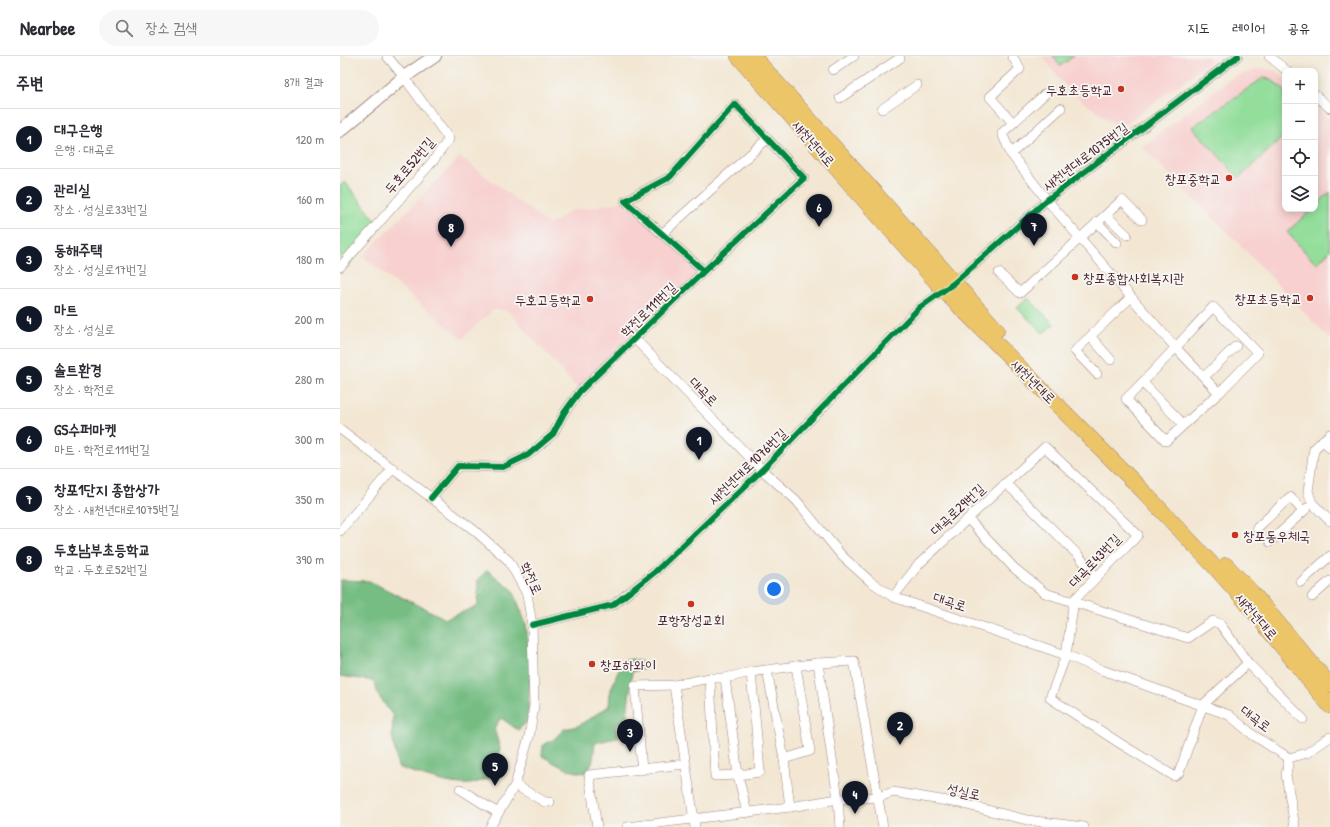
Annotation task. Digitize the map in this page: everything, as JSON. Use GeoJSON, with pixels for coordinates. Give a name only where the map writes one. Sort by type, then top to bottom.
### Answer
{"type":"FeatureCollection","features":[{"type":"Feature","properties":{"kind":"main road","name":"새천년대로"},"geometry":{"type":"LineString","coordinates":[[738,56],[949,287],[1211,563],[1244,600],[1330,706]]}},
{"type":"Feature","properties":{"kind":"main road","name":"새천년대로"},"geometry":{"type":"LineString","coordinates":[[753,56],[949,287],[1098,440],[1164,499],[1256,597],[1330,685]]}},
{"type":"Feature","properties":{"kind":"street"},"geometry":{"type":"LineString","coordinates":[[387,56],[404,77]]}},
{"type":"Feature","properties":{"kind":"street"},"geometry":{"type":"LineString","coordinates":[[340,131],[404,77],[435,56]]}},
{"type":"Feature","properties":{"kind":"street"},"geometry":{"type":"LineString","coordinates":[[833,70],[854,56]]}},
{"type":"Feature","properties":{"kind":"street"},"geometry":{"type":"LineString","coordinates":[[1012,56],[1020,69],[990,97],[1012,123]]}},
{"type":"Feature","properties":{"kind":"street","name":"새천년대로1075번길"},"geometry":{"type":"LineString","coordinates":[[949,287],[1047,200],[1238,56]]}},
{"type":"Feature","properties":{"kind":"street"},"geometry":{"type":"LineString","coordinates":[[1269,56],[1283,68]]}},
{"type":"Feature","properties":{"kind":"street"},"geometry":{"type":"LineString","coordinates":[[840,98],[900,58]]}},
{"type":"Feature","properties":{"kind":"street","name":"두호로52번길"},"geometry":{"type":"LineString","coordinates":[[340,267],[433,161],[449,139],[404,77]]}},
{"type":"Feature","properties":{"kind":"street"},"geometry":{"type":"LineString","coordinates":[[882,109],[917,85]]}},
{"type":"Feature","properties":{"kind":"street"},"geometry":{"type":"LineString","coordinates":[[1046,92],[1002,133],[1012,154],[1047,200],[1081,237],[1131,297],[1175,347],[1219,392]]}},
{"type":"Feature","properties":{"kind":"street"},"geometry":{"type":"LineString","coordinates":[[1318,98],[1330,108]]}},
{"type":"Feature","properties":{"kind":"street","name":"학전로111번길"},"geometry":{"type":"LineString","coordinates":[[430,498],[458,466],[503,467],[528,455],[553,434],[564,413],[580,391],[704,271],[804,178],[734,104],[670,178],[625,201],[663,233]]}},
{"type":"Feature","properties":{"kind":"street"},"geometry":{"type":"LineString","coordinates":[[1012,154],[1061,108]]}},
{"type":"Feature","properties":{"kind":"street"},"geometry":{"type":"LineString","coordinates":[[704,271],[663,233],[767,139]]}},
{"type":"Feature","properties":{"kind":"street"},"geometry":{"type":"LineString","coordinates":[[999,273],[1020,293],[1122,200],[1142,220]]}},
{"type":"Feature","properties":{"kind":"street"},"geometry":{"type":"LineString","coordinates":[[1106,214],[1127,235]]}},
{"type":"Feature","properties":{"kind":"street"},"geometry":{"type":"LineString","coordinates":[[1097,222],[1117,243]]}},
{"type":"Feature","properties":{"kind":"street","name":"새천년대로1076번길"},"geometry":{"type":"LineString","coordinates":[[532,625],[613,605],[655,572],[762,470],[919,308],[949,287]]}},
{"type":"Feature","properties":{"kind":"street"},"geometry":{"type":"LineString","coordinates":[[1097,374],[1075,351],[1131,297]]}},
{"type":"Feature","properties":{"kind":"street"},"geometry":{"type":"LineString","coordinates":[[1213,307],[1258,353],[1219,392],[1166,441],[1126,399],[1143,383],[1213,307]]}},
{"type":"Feature","properties":{"kind":"street"},"geometry":{"type":"LineString","coordinates":[[1091,337],[1111,360]]}},
{"type":"Feature","properties":{"kind":"street","name":"대곡로"},"geometry":{"type":"LineString","coordinates":[[635,339],[762,470],[796,500],[842,556],[870,581],[893,597],[1066,655],[1229,715],[1253,735],[1290,758]]}},
{"type":"Feature","properties":{"kind":"street"},"geometry":{"type":"LineString","coordinates":[[1204,377],[1236,346]]}},
{"type":"Feature","properties":{"kind":"street"},"geometry":{"type":"LineString","coordinates":[[1143,383],[1183,424]]}},
{"type":"Feature","properties":{"kind":"street","name":"학전로"},"geometry":{"type":"LineString","coordinates":[[340,429],[474,530],[509,561],[527,594],[532,625],[534,706],[529,737],[515,785],[490,827]]}},
{"type":"Feature","properties":{"kind":"street"},"geometry":{"type":"LineString","coordinates":[[1330,448],[1326,437],[1314,449],[1308,491],[1312,503],[1330,521]]}},
{"type":"Feature","properties":{"kind":"street","name":"대곡로29번길"},"geometry":{"type":"LineString","coordinates":[[893,597],[919,564],[1045,447],[1138,535]]}},
{"type":"Feature","properties":{"kind":"street"},"geometry":{"type":"LineString","coordinates":[[340,531],[393,468]]}},
{"type":"Feature","properties":{"kind":"street"},"geometry":{"type":"LineString","coordinates":[[1006,483],[1078,555],[1096,577]]}},
{"type":"Feature","properties":{"kind":"street"},"geometry":{"type":"LineString","coordinates":[[1257,528],[1290,497],[1303,511]]}},
{"type":"Feature","properties":{"kind":"street"},"geometry":{"type":"LineString","coordinates":[[1270,542],[1312,503]]}},
{"type":"Feature","properties":{"kind":"street"},"geometry":{"type":"LineString","coordinates":[[968,519],[1028,581],[1045,593],[1074,600],[1188,638],[1213,621],[1220,624],[1248,663],[1303,719]]}},
{"type":"Feature","properties":{"kind":"street","name":"대곡로43번길"},"geometry":{"type":"LineString","coordinates":[[1138,535],[1074,600],[1066,655],[1050,698],[1174,776],[1179,772],[1203,705]]}},
{"type":"Feature","properties":{"kind":"street"},"geometry":{"type":"LineString","coordinates":[[1301,582],[1330,556]]}},
{"type":"Feature","properties":{"kind":"street"},"geometry":{"type":"LineString","coordinates":[[1312,597],[1330,581]]}},
{"type":"Feature","properties":{"kind":"street"},"geometry":{"type":"LineString","coordinates":[[642,770],[635,686],[674,685],[710,678],[725,678],[751,672],[818,663],[854,661],[879,797],[883,827]]}},
{"type":"Feature","properties":{"kind":"street"},"geometry":{"type":"LineString","coordinates":[[818,663],[838,799],[840,827]]}},
{"type":"Feature","properties":{"kind":"street"},"geometry":{"type":"LineString","coordinates":[[1203,705],[1248,663]]}},
{"type":"Feature","properties":{"kind":"street"},"geometry":{"type":"LineString","coordinates":[[784,759],[810,751],[796,666]]}},
{"type":"Feature","properties":{"kind":"street"},"geometry":{"type":"LineString","coordinates":[[767,670],[784,759],[790,807]]}},
{"type":"Feature","properties":{"kind":"street"},"geometry":{"type":"LineString","coordinates":[[710,678],[715,776],[760,772],[751,672]]}},
{"type":"Feature","properties":{"kind":"street"},"geometry":{"type":"LineString","coordinates":[[725,678],[738,775],[747,813]]}},
{"type":"Feature","properties":{"kind":"street"},"geometry":{"type":"LineString","coordinates":[[674,685],[694,823]]}},
{"type":"Feature","properties":{"kind":"street"},"geometry":{"type":"LineString","coordinates":[[1294,827],[1286,775],[1290,758],[1307,753],[1330,737]]}},
{"type":"Feature","properties":{"kind":"street"},"geometry":{"type":"LineString","coordinates":[[597,827],[590,774],[642,770],[685,764]]}},
{"type":"Feature","properties":{"kind":"street"},"geometry":{"type":"LineString","coordinates":[[515,785],[545,802],[550,802]]}},
{"type":"Feature","properties":{"kind":"street"},"geometry":{"type":"LineString","coordinates":[[460,789],[498,813]]}},
{"type":"Feature","properties":{"kind":"street","name":"성실로"},"geometry":{"type":"LineString","coordinates":[[627,827],[694,823],[838,799],[879,797],[893,792],[959,803],[1027,820],[1084,827]]}},
{"type":"Feature","properties":{"kind":"shaded area","name":"두호초등학교"},"geometry":{"type":"Polygon","coordinates":[[[1043,56],[1207,56],[1211,61],[1120,128],[1082,101],[1057,77],[1043,56]]]}},
{"type":"Feature","properties":{"kind":"shaded area","name":"창포중학교"},"geometry":{"type":"Polygon","coordinates":[[[1261,68],[1277,71],[1282,76],[1282,212],[1318,212],[1318,110],[1330,121],[1330,340],[1251,256],[1142,147],[1231,78],[1261,68]]]}},
{"type":"Feature","properties":{"kind":"shaded area"},"geometry":{"type":"Polygon","coordinates":[[[460,157],[550,225],[570,211],[625,201],[704,271],[580,391],[507,310],[493,310],[462,339],[363,256],[460,157]]]}},
{"type":"Feature","properties":{"kind":"green space"},"geometry":{"type":"Polygon","coordinates":[[[1053,56],[1074,56],[1060,66],[1053,56]]]}},
{"type":"Feature","properties":{"kind":"green space"},"geometry":{"type":"Polygon","coordinates":[[[1263,78],[1271,79],[1282,88],[1282,138],[1239,178],[1192,127],[1263,78]]]}},
{"type":"Feature","properties":{"kind":"green space"},"geometry":{"type":"Polygon","coordinates":[[[345,182],[380,226],[347,268],[340,259],[340,186],[345,182]]]}},
{"type":"Feature","properties":{"kind":"green space"},"geometry":{"type":"Polygon","coordinates":[[[1330,192],[1330,251],[1316,264],[1287,232],[1309,212],[1318,212],[1318,203],[1330,192]]]}},
{"type":"Feature","properties":{"kind":"green space"},"geometry":{"type":"Polygon","coordinates":[[[1028,298],[1054,324],[1043,333],[1017,308],[1028,298]]]}},
{"type":"Feature","properties":{"kind":"green space"},"geometry":{"type":"Polygon","coordinates":[[[487,570],[513,590],[526,624],[531,669],[527,722],[518,730],[501,718],[494,728],[500,749],[491,778],[470,784],[453,783],[434,779],[398,767],[392,735],[393,716],[378,695],[374,681],[340,676],[340,580],[369,581],[446,619],[478,606],[478,580],[487,570]]]}},
{"type":"Feature","properties":{"kind":"green space"},"geometry":{"type":"Polygon","coordinates":[[[632,659],[645,663],[647,667],[632,672],[627,716],[615,727],[619,737],[595,743],[593,760],[587,773],[568,770],[542,756],[543,745],[553,740],[564,729],[578,726],[609,706],[610,692],[622,661],[632,659]]]}},
{"type":"Feature","properties":{"kind":"cycle path"},"geometry":{"type":"LineString","coordinates":[[532,625],[613,605],[655,572],[762,470],[919,308],[954,283],[1047,200],[1238,56]]}},
{"type":"Feature","properties":{"kind":"cycle path"},"geometry":{"type":"LineString","coordinates":[[431,498],[458,466],[503,467],[528,455],[553,434],[564,413],[580,391],[704,271],[804,178],[735,104],[670,177],[625,201],[704,271]]}},
{"type":"Feature","properties":{"kind":"place","name":"두호초등학교"},"geometry":{"type":"Point","coordinates":[1121,89]}},
{"type":"Feature","properties":{"kind":"place","name":"창포중학교"},"geometry":{"type":"Point","coordinates":[1229,178]}},
{"type":"Feature","properties":{"kind":"place","name":"GS수퍼마켓"},"geometry":{"type":"Point","coordinates":[819,227]}},
{"type":"Feature","properties":{"kind":"place","name":"창포1단지 종합상가"},"geometry":{"type":"Point","coordinates":[1034,246]}},
{"type":"Feature","properties":{"kind":"place","name":"두호남부초등학교"},"geometry":{"type":"Point","coordinates":[451,247]}},
{"type":"Feature","properties":{"kind":"place","name":"창포종합사회복지관"},"geometry":{"type":"Point","coordinates":[1075,277]}},
{"type":"Feature","properties":{"kind":"place","name":"창포초등학교"},"geometry":{"type":"Point","coordinates":[1310,298]}},
{"type":"Feature","properties":{"kind":"place","name":"두호고등학교"},"geometry":{"type":"Point","coordinates":[590,299]}},
{"type":"Feature","properties":{"kind":"place","name":"대구은행"},"geometry":{"type":"Point","coordinates":[699,460]}},
{"type":"Feature","properties":{"kind":"place","name":"창포동우체국"},"geometry":{"type":"Point","coordinates":[1235,535]}},
{"type":"Feature","properties":{"kind":"place","name":"포항장성교회"},"geometry":{"type":"Point","coordinates":[691,604]}},
{"type":"Feature","properties":{"kind":"place","name":"창포하와이"},"geometry":{"type":"Point","coordinates":[592,664]}},
{"type":"Feature","properties":{"kind":"place","name":"관리실"},"geometry":{"type":"Point","coordinates":[900,745]}},
{"type":"Feature","properties":{"kind":"place","name":"동해주택"},"geometry":{"type":"Point","coordinates":[630,752]}},
{"type":"Feature","properties":{"kind":"place","name":"솔트환경"},"geometry":{"type":"Point","coordinates":[495,786]}},
{"type":"Feature","properties":{"kind":"place","name":"마트"},"geometry":{"type":"Point","coordinates":[855,814]}}]}
